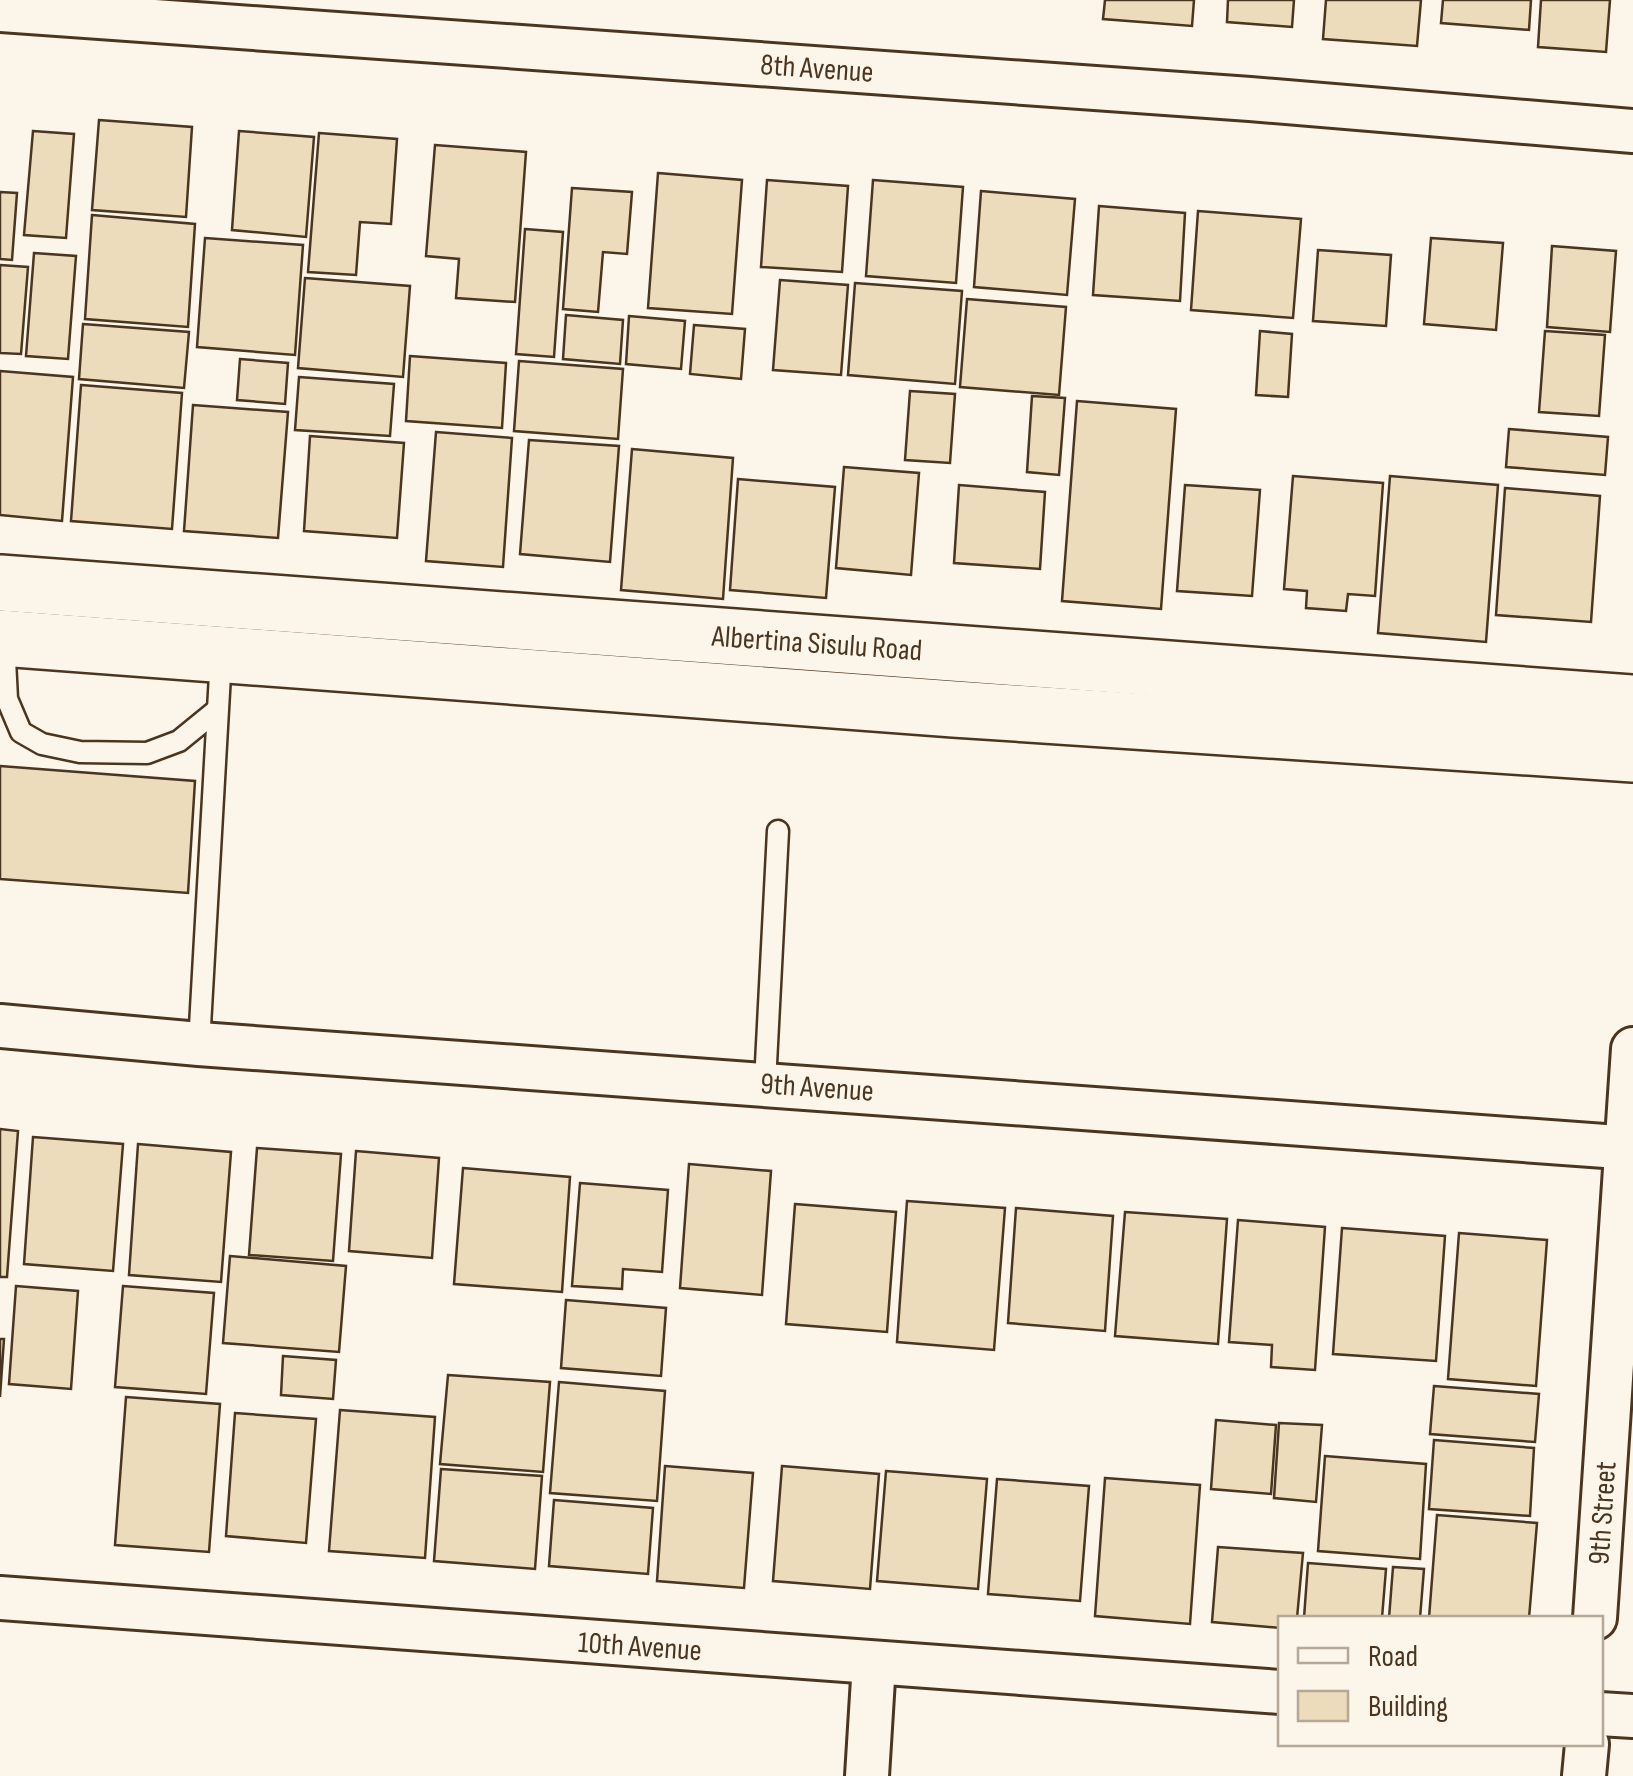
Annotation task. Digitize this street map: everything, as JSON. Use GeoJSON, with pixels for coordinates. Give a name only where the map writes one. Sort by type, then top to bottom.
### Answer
{"type":"FeatureCollection","features":[{"type":"Feature","properties":{"kind":"main road","name":"Albertina Sisulu Road"},"geometry":{"type":"LineString","coordinates":[[0,583],[1633,703]]}},
{"type":"Feature","properties":{"kind":"main road","name":"Albertina Sisulu Road"},"geometry":{"type":"LineString","coordinates":[[2,638],[1633,754]]}},
{"type":"Feature","properties":{"kind":"street","name":"8th Avenue"},"geometry":{"type":"LineString","coordinates":[[0,10],[1230,97],[1633,131]]}},
{"type":"Feature","properties":{"kind":"street","name":"9th Avenue"},"geometry":{"type":"LineString","coordinates":[[0,1026],[200,1044],[765,1082],[1629,1148]]}},
{"type":"Feature","properties":{"kind":"street","name":"9th Street"},"geometry":{"type":"LineString","coordinates":[[1595,1616],[1633,1049]]}},
{"type":"Feature","properties":{"kind":"street","name":"10th Avenue"},"geometry":{"type":"LineString","coordinates":[[0,1598],[1278,1692]]}},
{"type":"Feature","properties":{"kind":"street"},"geometry":{"type":"LineString","coordinates":[[867,1776],[874,1664]]}},
{"type":"Feature","properties":{"kind":"street"},"geometry":{"type":"LineString","coordinates":[[1603,1714],[1633,1716]]}},
{"type":"Feature","properties":{"kind":"street"},"geometry":{"type":"LineString","coordinates":[[1584,1776],[1586,1746]]}},
{"type":"Feature","properties":{"kind":"lane"},"geometry":{"type":"LineString","coordinates":[[2,638],[7,699],[21,732],[42,744],[80,752],[148,753],[179,742],[218,710]]}},
{"type":"Feature","properties":{"kind":"lane"},"geometry":{"type":"LineString","coordinates":[[200,1044],[199,879],[218,710],[220,656]]}},
{"type":"Feature","properties":{"kind":"lane"},"geometry":{"type":"LineString","coordinates":[[765,1082],[778,831]]}},
{"type":"Feature","properties":{"kind":"building"},"geometry":{"type":"Polygon","coordinates":[[[1105,0],[1194,0],[1192,26],[1103,19],[1105,0]]]}},
{"type":"Feature","properties":{"kind":"building"},"geometry":{"type":"Polygon","coordinates":[[[1228,0],[1294,0],[1292,27],[1227,22],[1228,0]]]}},
{"type":"Feature","properties":{"kind":"building"},"geometry":{"type":"Polygon","coordinates":[[[1326,0],[1421,0],[1417,46],[1323,39],[1326,0]]]}},
{"type":"Feature","properties":{"kind":"building"},"geometry":{"type":"Polygon","coordinates":[[[1443,0],[1531,0],[1529,30],[1441,23],[1443,0]]]}},
{"type":"Feature","properties":{"kind":"building"},"geometry":{"type":"Polygon","coordinates":[[[1541,0],[1610,0],[1606,52],[1538,47],[1541,0]]]}},
{"type":"Feature","properties":{"kind":"building"},"geometry":{"type":"Polygon","coordinates":[[[99,120],[192,127],[186,217],[92,210],[99,120]]]}},
{"type":"Feature","properties":{"kind":"building"},"geometry":{"type":"Polygon","coordinates":[[[33,131],[74,134],[66,238],[24,235],[33,131]]]}},
{"type":"Feature","properties":{"kind":"building"},"geometry":{"type":"Polygon","coordinates":[[[239,131],[314,137],[306,237],[232,230],[239,131]]]}},
{"type":"Feature","properties":{"kind":"building"},"geometry":{"type":"Polygon","coordinates":[[[319,133],[397,139],[391,224],[360,222],[356,275],[308,272],[319,133]]]}},
{"type":"Feature","properties":{"kind":"building"},"geometry":{"type":"Polygon","coordinates":[[[435,145],[526,152],[515,302],[456,298],[459,259],[426,256],[435,145]]]}},
{"type":"Feature","properties":{"kind":"building"},"geometry":{"type":"Polygon","coordinates":[[[658,173],[742,180],[732,314],[648,308],[658,173]]]}},
{"type":"Feature","properties":{"kind":"building"},"geometry":{"type":"Polygon","coordinates":[[[767,180],[848,186],[842,272],[761,267],[767,180]]]}},
{"type":"Feature","properties":{"kind":"building"},"geometry":{"type":"Polygon","coordinates":[[[873,180],[963,187],[956,283],[866,276],[873,180]]]}},
{"type":"Feature","properties":{"kind":"building"},"geometry":{"type":"Polygon","coordinates":[[[572,188],[632,192],[627,254],[603,252],[598,312],[563,309],[572,188]]]}},
{"type":"Feature","properties":{"kind":"building"},"geometry":{"type":"Polygon","coordinates":[[[981,191],[1075,199],[1067,295],[974,287],[981,191]]]}},
{"type":"Feature","properties":{"kind":"building"},"geometry":{"type":"Polygon","coordinates":[[[0,192],[17,193],[12,260],[0,259],[0,192]]]}},
{"type":"Feature","properties":{"kind":"building"},"geometry":{"type":"Polygon","coordinates":[[[1099,206],[1185,213],[1180,301],[1093,295],[1099,206]]]}},
{"type":"Feature","properties":{"kind":"building"},"geometry":{"type":"Polygon","coordinates":[[[1198,211],[1301,219],[1293,318],[1191,310],[1198,211]]]}},
{"type":"Feature","properties":{"kind":"building"},"geometry":{"type":"Polygon","coordinates":[[[92,215],[195,224],[188,327],[85,319],[92,215]]]}},
{"type":"Feature","properties":{"kind":"building"},"geometry":{"type":"Polygon","coordinates":[[[525,229],[563,232],[554,357],[516,354],[525,229]]]}},
{"type":"Feature","properties":{"kind":"building"},"geometry":{"type":"Polygon","coordinates":[[[205,238],[303,245],[295,355],[197,347],[205,238]]]}},
{"type":"Feature","properties":{"kind":"building"},"geometry":{"type":"Polygon","coordinates":[[[1431,238],[1503,243],[1496,330],[1424,324],[1431,238]]]}},
{"type":"Feature","properties":{"kind":"building"},"geometry":{"type":"Polygon","coordinates":[[[1552,246],[1616,251],[1610,332],[1547,327],[1552,246]]]}},
{"type":"Feature","properties":{"kind":"building"},"geometry":{"type":"Polygon","coordinates":[[[1318,250],[1391,255],[1386,326],[1313,321],[1318,250]]]}},
{"type":"Feature","properties":{"kind":"building"},"geometry":{"type":"Polygon","coordinates":[[[34,253],[76,256],[68,359],[26,356],[34,253]]]}},
{"type":"Feature","properties":{"kind":"building"},"geometry":{"type":"Polygon","coordinates":[[[0,265],[28,267],[21,354],[0,353],[0,265]]]}},
{"type":"Feature","properties":{"kind":"building"},"geometry":{"type":"Polygon","coordinates":[[[305,278],[410,286],[403,377],[298,368],[305,278]]]}},
{"type":"Feature","properties":{"kind":"building"},"geometry":{"type":"Polygon","coordinates":[[[780,280],[848,285],[841,375],[773,370],[780,280]]]}},
{"type":"Feature","properties":{"kind":"building"},"geometry":{"type":"Polygon","coordinates":[[[855,283],[962,291],[955,384],[848,375],[855,283]]]}},
{"type":"Feature","properties":{"kind":"building"},"geometry":{"type":"Polygon","coordinates":[[[967,299],[1066,307],[1059,395],[960,387],[967,299]]]}},
{"type":"Feature","properties":{"kind":"building"},"geometry":{"type":"Polygon","coordinates":[[[566,315],[623,320],[620,364],[563,359],[566,315]]]}},
{"type":"Feature","properties":{"kind":"building"},"geometry":{"type":"Polygon","coordinates":[[[629,316],[685,321],[681,369],[626,364],[629,316]]]}},
{"type":"Feature","properties":{"kind":"building"},"geometry":{"type":"Polygon","coordinates":[[[83,324],[189,332],[184,388],[79,379],[83,324]]]}},
{"type":"Feature","properties":{"kind":"building"},"geometry":{"type":"Polygon","coordinates":[[[694,325],[745,329],[741,379],[690,374],[694,325]]]}},
{"type":"Feature","properties":{"kind":"building"},"geometry":{"type":"Polygon","coordinates":[[[1260,331],[1292,334],[1288,397],[1256,395],[1260,331]]]}},
{"type":"Feature","properties":{"kind":"building"},"geometry":{"type":"Polygon","coordinates":[[[1545,331],[1605,335],[1599,416],[1539,412],[1545,331]]]}},
{"type":"Feature","properties":{"kind":"building"},"geometry":{"type":"Polygon","coordinates":[[[410,356],[506,363],[502,428],[406,421],[410,356]]]}},
{"type":"Feature","properties":{"kind":"building"},"geometry":{"type":"Polygon","coordinates":[[[240,359],[288,363],[285,404],[237,400],[240,359]]]}},
{"type":"Feature","properties":{"kind":"building"},"geometry":{"type":"Polygon","coordinates":[[[519,361],[623,369],[618,439],[514,431],[519,361]]]}},
{"type":"Feature","properties":{"kind":"building"},"geometry":{"type":"Polygon","coordinates":[[[0,371],[73,377],[62,521],[0,515],[0,371]]]}},
{"type":"Feature","properties":{"kind":"building"},"geometry":{"type":"Polygon","coordinates":[[[299,377],[394,384],[390,436],[295,430],[299,377]]]}},
{"type":"Feature","properties":{"kind":"building"},"geometry":{"type":"Polygon","coordinates":[[[81,385],[182,393],[172,529],[71,521],[81,385]]]}},
{"type":"Feature","properties":{"kind":"building"},"geometry":{"type":"Polygon","coordinates":[[[910,391],[955,394],[950,463],[905,460],[910,391]]]}},
{"type":"Feature","properties":{"kind":"building"},"geometry":{"type":"Polygon","coordinates":[[[1032,396],[1065,398],[1059,475],[1027,472],[1032,396]]]}},
{"type":"Feature","properties":{"kind":"building"},"geometry":{"type":"Polygon","coordinates":[[[1077,401],[1176,409],[1161,609],[1062,601],[1077,401]]]}},
{"type":"Feature","properties":{"kind":"building"},"geometry":{"type":"Polygon","coordinates":[[[193,405],[288,412],[278,538],[184,531],[193,405]]]}},
{"type":"Feature","properties":{"kind":"building"},"geometry":{"type":"Polygon","coordinates":[[[1509,429],[1608,437],[1605,475],[1506,467],[1509,429]]]}},
{"type":"Feature","properties":{"kind":"building"},"geometry":{"type":"Polygon","coordinates":[[[436,432],[512,438],[503,567],[426,561],[436,432]]]}},
{"type":"Feature","properties":{"kind":"building"},"geometry":{"type":"Polygon","coordinates":[[[310,436],[404,443],[397,538],[304,531],[310,436]]]}},
{"type":"Feature","properties":{"kind":"building"},"geometry":{"type":"Polygon","coordinates":[[[529,440],[619,446],[610,562],[520,554],[529,440]]]}},
{"type":"Feature","properties":{"kind":"building"},"geometry":{"type":"Polygon","coordinates":[[[632,449],[733,458],[723,599],[621,590],[632,449]]]}},
{"type":"Feature","properties":{"kind":"building"},"geometry":{"type":"Polygon","coordinates":[[[844,467],[919,473],[911,575],[836,568],[844,467]]]}},
{"type":"Feature","properties":{"kind":"building"},"geometry":{"type":"Polygon","coordinates":[[[1293,476],[1383,483],[1375,596],[1348,594],[1346,611],[1306,608],[1307,591],[1284,589],[1293,476]]]}},
{"type":"Feature","properties":{"kind":"building"},"geometry":{"type":"Polygon","coordinates":[[[1390,476],[1498,485],[1486,642],[1378,633],[1390,476]]]}},
{"type":"Feature","properties":{"kind":"building"},"geometry":{"type":"Polygon","coordinates":[[[738,479],[835,487],[826,598],[730,590],[738,479]]]}},
{"type":"Feature","properties":{"kind":"building"},"geometry":{"type":"Polygon","coordinates":[[[959,485],[1045,492],[1040,569],[954,563],[959,485]]]}},
{"type":"Feature","properties":{"kind":"building"},"geometry":{"type":"Polygon","coordinates":[[[1185,485],[1260,490],[1252,596],[1177,591],[1185,485]]]}},
{"type":"Feature","properties":{"kind":"building"},"geometry":{"type":"Polygon","coordinates":[[[1505,488],[1600,496],[1591,622],[1496,615],[1505,488]]]}},
{"type":"Feature","properties":{"kind":"building"},"geometry":{"type":"Polygon","coordinates":[[[0,766],[195,781],[188,893],[0,879],[0,766]]]}},
{"type":"Feature","properties":{"kind":"building"},"geometry":{"type":"Polygon","coordinates":[[[0,1129],[18,1131],[7,1277],[0,1277],[0,1129]]]}},
{"type":"Feature","properties":{"kind":"building"},"geometry":{"type":"Polygon","coordinates":[[[33,1137],[123,1144],[113,1271],[24,1264],[33,1137]]]}},
{"type":"Feature","properties":{"kind":"building"},"geometry":{"type":"Polygon","coordinates":[[[138,1144],[231,1152],[221,1282],[129,1275],[138,1144]]]}},
{"type":"Feature","properties":{"kind":"building"},"geometry":{"type":"Polygon","coordinates":[[[257,1148],[341,1154],[333,1261],[249,1255],[257,1148]]]}},
{"type":"Feature","properties":{"kind":"building"},"geometry":{"type":"Polygon","coordinates":[[[356,1151],[439,1158],[432,1258],[349,1251],[356,1151]]]}},
{"type":"Feature","properties":{"kind":"building"},"geometry":{"type":"Polygon","coordinates":[[[689,1164],[771,1171],[762,1295],[680,1288],[689,1164]]]}},
{"type":"Feature","properties":{"kind":"building"},"geometry":{"type":"Polygon","coordinates":[[[463,1168],[570,1177],[562,1292],[454,1284],[463,1168]]]}},
{"type":"Feature","properties":{"kind":"building"},"geometry":{"type":"Polygon","coordinates":[[[580,1183],[668,1190],[662,1272],[623,1269],[622,1289],[572,1286],[580,1183]]]}},
{"type":"Feature","properties":{"kind":"building"},"geometry":{"type":"Polygon","coordinates":[[[907,1201],[1005,1208],[994,1350],[897,1342],[907,1201]]]}},
{"type":"Feature","properties":{"kind":"building"},"geometry":{"type":"Polygon","coordinates":[[[795,1204],[896,1212],[887,1332],[786,1324],[795,1204]]]}},
{"type":"Feature","properties":{"kind":"building"},"geometry":{"type":"Polygon","coordinates":[[[1016,1208],[1113,1216],[1105,1331],[1008,1323],[1016,1208]]]}},
{"type":"Feature","properties":{"kind":"building"},"geometry":{"type":"Polygon","coordinates":[[[1125,1212],[1227,1219],[1218,1344],[1115,1336],[1125,1212]]]}},
{"type":"Feature","properties":{"kind":"building"},"geometry":{"type":"Polygon","coordinates":[[[1238,1220],[1325,1227],[1315,1370],[1271,1367],[1272,1345],[1229,1342],[1238,1220]]]}},
{"type":"Feature","properties":{"kind":"building"},"geometry":{"type":"Polygon","coordinates":[[[1342,1228],[1445,1236],[1436,1361],[1333,1354],[1342,1228]]]}},
{"type":"Feature","properties":{"kind":"building"},"geometry":{"type":"Polygon","coordinates":[[[1459,1233],[1547,1240],[1536,1386],[1448,1379],[1459,1233]]]}},
{"type":"Feature","properties":{"kind":"building"},"geometry":{"type":"Polygon","coordinates":[[[230,1256],[346,1266],[339,1352],[223,1343],[230,1256]]]}},
{"type":"Feature","properties":{"kind":"building"},"geometry":{"type":"Polygon","coordinates":[[[16,1286],[78,1291],[71,1389],[9,1384],[16,1286]]]}},
{"type":"Feature","properties":{"kind":"building"},"geometry":{"type":"Polygon","coordinates":[[[123,1286],[214,1293],[206,1394],[115,1387],[123,1286]]]}},
{"type":"Feature","properties":{"kind":"building"},"geometry":{"type":"Polygon","coordinates":[[[566,1300],[666,1308],[661,1376],[561,1368],[566,1300]]]}},
{"type":"Feature","properties":{"kind":"building"},"geometry":{"type":"Polygon","coordinates":[[[0,1339],[4,1339],[0,1397],[0,1339]]]}},
{"type":"Feature","properties":{"kind":"building"},"geometry":{"type":"Polygon","coordinates":[[[283,1356],[336,1360],[333,1399],[281,1395],[283,1356]]]}},
{"type":"Feature","properties":{"kind":"building"},"geometry":{"type":"Polygon","coordinates":[[[448,1375],[550,1382],[543,1472],[440,1464],[448,1375]]]}},
{"type":"Feature","properties":{"kind":"building"},"geometry":{"type":"Polygon","coordinates":[[[559,1382],[665,1391],[657,1501],[550,1493],[559,1382]]]}},
{"type":"Feature","properties":{"kind":"building"},"geometry":{"type":"Polygon","coordinates":[[[1434,1386],[1539,1394],[1535,1442],[1430,1434],[1434,1386]]]}},
{"type":"Feature","properties":{"kind":"building"},"geometry":{"type":"Polygon","coordinates":[[[126,1397],[220,1404],[209,1552],[115,1545],[126,1397]]]}},
{"type":"Feature","properties":{"kind":"building"},"geometry":{"type":"Polygon","coordinates":[[[340,1410],[435,1417],[425,1558],[329,1551],[340,1410]]]}},
{"type":"Feature","properties":{"kind":"building"},"geometry":{"type":"Polygon","coordinates":[[[235,1413],[316,1419],[306,1543],[226,1536],[235,1413]]]}},
{"type":"Feature","properties":{"kind":"building"},"geometry":{"type":"Polygon","coordinates":[[[1216,1420],[1276,1425],[1271,1494],[1211,1489],[1216,1420]]]}},
{"type":"Feature","properties":{"kind":"building"},"geometry":{"type":"Polygon","coordinates":[[[1279,1423],[1322,1425],[1316,1502],[1274,1498],[1279,1423]]]}},
{"type":"Feature","properties":{"kind":"building"},"geometry":{"type":"Polygon","coordinates":[[[1434,1440],[1534,1448],[1530,1516],[1429,1509],[1434,1440]]]}},
{"type":"Feature","properties":{"kind":"building"},"geometry":{"type":"Polygon","coordinates":[[[1325,1456],[1426,1464],[1420,1559],[1318,1551],[1325,1456]]]}},
{"type":"Feature","properties":{"kind":"building"},"geometry":{"type":"Polygon","coordinates":[[[665,1466],[753,1473],[744,1588],[657,1581],[665,1466]]]}},
{"type":"Feature","properties":{"kind":"building"},"geometry":{"type":"Polygon","coordinates":[[[782,1466],[879,1474],[870,1589],[773,1581],[782,1466]]]}},
{"type":"Feature","properties":{"kind":"building"},"geometry":{"type":"Polygon","coordinates":[[[441,1469],[542,1476],[535,1569],[434,1561],[441,1469]]]}},
{"type":"Feature","properties":{"kind":"building"},"geometry":{"type":"Polygon","coordinates":[[[886,1471],[987,1479],[978,1589],[877,1581],[886,1471]]]}},
{"type":"Feature","properties":{"kind":"building"},"geometry":{"type":"Polygon","coordinates":[[[1105,1478],[1200,1485],[1190,1624],[1095,1616],[1105,1478]]]}},
{"type":"Feature","properties":{"kind":"building"},"geometry":{"type":"Polygon","coordinates":[[[997,1479],[1089,1486],[1080,1601],[988,1594],[997,1479]]]}},
{"type":"Feature","properties":{"kind":"building"},"geometry":{"type":"Polygon","coordinates":[[[554,1500],[653,1508],[648,1574],[549,1566],[554,1500]]]}},
{"type":"Feature","properties":{"kind":"building"},"geometry":{"type":"Polygon","coordinates":[[[1437,1515],[1537,1523],[1529,1616],[1429,1616],[1437,1515]]]}},
{"type":"Feature","properties":{"kind":"building"},"geometry":{"type":"Polygon","coordinates":[[[1218,1547],[1303,1553],[1297,1616],[1278,1616],[1278,1628],[1212,1622],[1218,1547]]]}},
{"type":"Feature","properties":{"kind":"building"},"geometry":{"type":"Polygon","coordinates":[[[1308,1563],[1386,1569],[1382,1616],[1304,1616],[1308,1563]]]}},
{"type":"Feature","properties":{"kind":"building"},"geometry":{"type":"Polygon","coordinates":[[[1393,1567],[1424,1569],[1420,1616],[1389,1616],[1393,1567]]]}}]}
